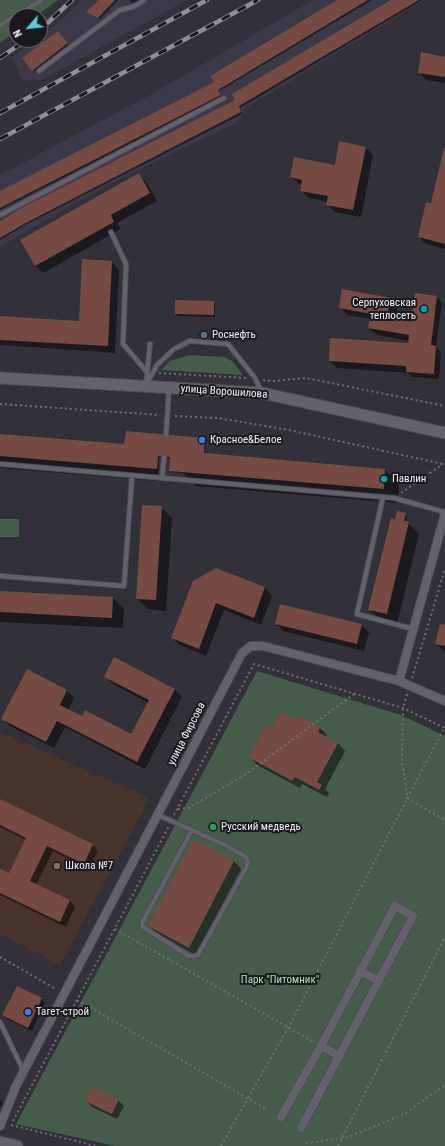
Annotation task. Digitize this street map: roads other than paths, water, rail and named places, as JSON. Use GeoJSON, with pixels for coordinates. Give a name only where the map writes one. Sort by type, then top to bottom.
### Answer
{"type":"FeatureCollection","features":[{"type":"Feature","properties":{"kind":"main road","name":"улица Ворошилова"},"geometry":{"type":"LineString","coordinates":[[0,378],[262,393],[445,433]]}},
{"type":"Feature","properties":{"kind":"main road"},"geometry":{"type":"LineString","coordinates":[[0,1142],[17,1146]]}},
{"type":"Feature","properties":{"kind":"street"},"geometry":{"type":"LineString","coordinates":[[445,513],[399,681],[445,701]]}},
{"type":"Feature","properties":{"kind":"street","name":"улица Фирсова"},"geometry":{"type":"LineString","coordinates":[[0,1126],[16,1086],[242,653],[251,646],[263,646],[399,681]]}},
{"type":"Feature","properties":{"kind":"street"},"geometry":{"type":"LineString","coordinates":[[281,1117],[321,1046],[395,906],[413,916],[301,1128]]}},
{"type":"Feature","properties":{"kind":"street"},"geometry":{"type":"LineString","coordinates":[[360,971],[379,981]]}},
{"type":"Feature","properties":{"kind":"street"},"geometry":{"type":"LineString","coordinates":[[321,1046],[340,1056]]}},
{"type":"Feature","properties":{"kind":"lane"},"geometry":{"type":"LineString","coordinates":[[0,25],[42,0]]}},
{"type":"Feature","properties":{"kind":"lane"},"geometry":{"type":"LineString","coordinates":[[39,71],[120,10],[140,4],[144,0]]}},
{"type":"Feature","properties":{"kind":"lane"},"geometry":{"type":"LineString","coordinates":[[0,215],[224,98]]}},
{"type":"Feature","properties":{"kind":"lane"},"geometry":{"type":"LineString","coordinates":[[111,232],[126,264],[123,344],[147,372]]}},
{"type":"Feature","properties":{"kind":"lane"},"geometry":{"type":"LineString","coordinates":[[146,387],[157,365],[174,349],[190,341],[228,344],[255,378],[262,393]]}},
{"type":"Feature","properties":{"kind":"lane"},"geometry":{"type":"LineString","coordinates":[[146,387],[150,344]]}},
{"type":"Feature","properties":{"kind":"lane"},"geometry":{"type":"LineString","coordinates":[[166,435],[169,388]]}},
{"type":"Feature","properties":{"kind":"lane"},"geometry":{"type":"LineString","coordinates":[[162,478],[164,456]]}},
{"type":"Feature","properties":{"kind":"lane"},"geometry":{"type":"LineString","coordinates":[[0,464],[394,498],[445,513]]}},
{"type":"Feature","properties":{"kind":"lane"},"geometry":{"type":"LineString","coordinates":[[0,576],[124,586],[132,476]]}},
{"type":"Feature","properties":{"kind":"lane"},"geometry":{"type":"LineString","coordinates":[[383,497],[357,614],[413,629]]}},
{"type":"Feature","properties":{"kind":"lane"},"geometry":{"type":"LineString","coordinates":[[158,815],[192,830],[235,851],[246,857],[248,862],[198,955],[189,956],[143,927],[142,923],[192,830]]}},
{"type":"Feature","properties":{"kind":"lane"},"geometry":{"type":"LineString","coordinates":[[0,1022],[24,1071]]}},
{"type":"Feature","properties":{"kind":"railway"},"geometry":{"type":"LineString","coordinates":[[48,22],[72,0]]}},
{"type":"Feature","properties":{"kind":"railway"},"geometry":{"type":"LineString","coordinates":[[0,113],[207,0]]}},
{"type":"Feature","properties":{"kind":"railway"},"geometry":{"type":"LineString","coordinates":[[0,139],[258,0]]}},
{"type":"Feature","properties":{"kind":"railway"},"geometry":{"type":"LineString","coordinates":[[0,58],[14,48]]}},
{"type":"Feature","properties":{"kind":"place","name":"Серпуховская теплосеть"},"geometry":{"type":"Point","coordinates":[424,309]}},
{"type":"Feature","properties":{"kind":"place","name":"Роснефть"},"geometry":{"type":"Point","coordinates":[204,335]}},
{"type":"Feature","properties":{"kind":"place","name":"Красное&Белое"},"geometry":{"type":"Point","coordinates":[202,440]}},
{"type":"Feature","properties":{"kind":"place","name":"Павлин"},"geometry":{"type":"Point","coordinates":[384,479]}},
{"type":"Feature","properties":{"kind":"place","name":"Русский медведь"},"geometry":{"type":"Point","coordinates":[213,827]}},
{"type":"Feature","properties":{"kind":"place","name":"Школа №7"},"geometry":{"type":"Point","coordinates":[57,866]}},
{"type":"Feature","properties":{"kind":"place","name":"Тагет-строй"},"geometry":{"type":"Point","coordinates":[28,1012]}},
{"type":"Feature","properties":{"kind":"park label","name":"Парк \"Питомник\""},"geometry":{"type":"Point","coordinates":[280,980]}}]}
